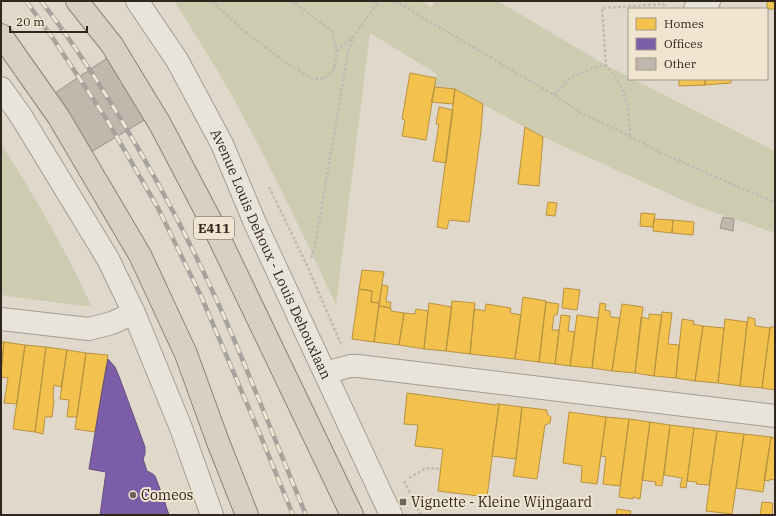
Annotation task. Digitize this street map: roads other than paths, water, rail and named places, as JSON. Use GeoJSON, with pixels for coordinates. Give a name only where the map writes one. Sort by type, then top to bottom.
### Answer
{"type":"FeatureCollection","features":[{"type":"Feature","properties":{"kind":"highway","name":"E411"},"geometry":{"type":"LineString","coordinates":[[77,1],[112,45],[160,124],[212,223],[352,515]]}},
{"type":"Feature","properties":{"kind":"highway"},"geometry":{"type":"LineString","coordinates":[[1,35],[58,116],[140,255],[186,354],[218,442],[247,515]]}},
{"type":"Feature","properties":{"kind":"street","name":"Avenue Louis Dehoux - Louis Dehouxlaan"},"geometry":{"type":"LineString","coordinates":[[137,1],[177,60],[222,144],[255,223],[391,515]]}},
{"type":"Feature","properties":{"kind":"street"},"geometry":{"type":"LineString","coordinates":[[697,8],[709,1]]}},
{"type":"Feature","properties":{"kind":"street"},"geometry":{"type":"LineString","coordinates":[[1,88],[21,116],[108,259],[134,313],[181,428],[212,515]]}},
{"type":"Feature","properties":{"kind":"street"},"geometry":{"type":"LineString","coordinates":[[1,319],[89,329],[112,323],[134,313]]}},
{"type":"Feature","properties":{"kind":"street"},"geometry":{"type":"LineString","coordinates":[[326,373],[350,366],[358,366],[775,416]]}},
{"type":"Feature","properties":{"kind":"railway"},"geometry":{"type":"LineString","coordinates":[[26,1],[50,34],[107,120],[158,208],[201,296],[293,515]]}},
{"type":"Feature","properties":{"kind":"railway"},"geometry":{"type":"LineString","coordinates":[[41,1],[90,70],[132,137],[186,237],[234,339],[306,515]]}},
{"type":"Feature","properties":{"kind":"place","name":"Comeos"},"geometry":{"type":"Point","coordinates":[133,495]}},
{"type":"Feature","properties":{"kind":"place","name":"Vignette - Kleine Wijngaard"},"geometry":{"type":"Point","coordinates":[403,502]}}]}
